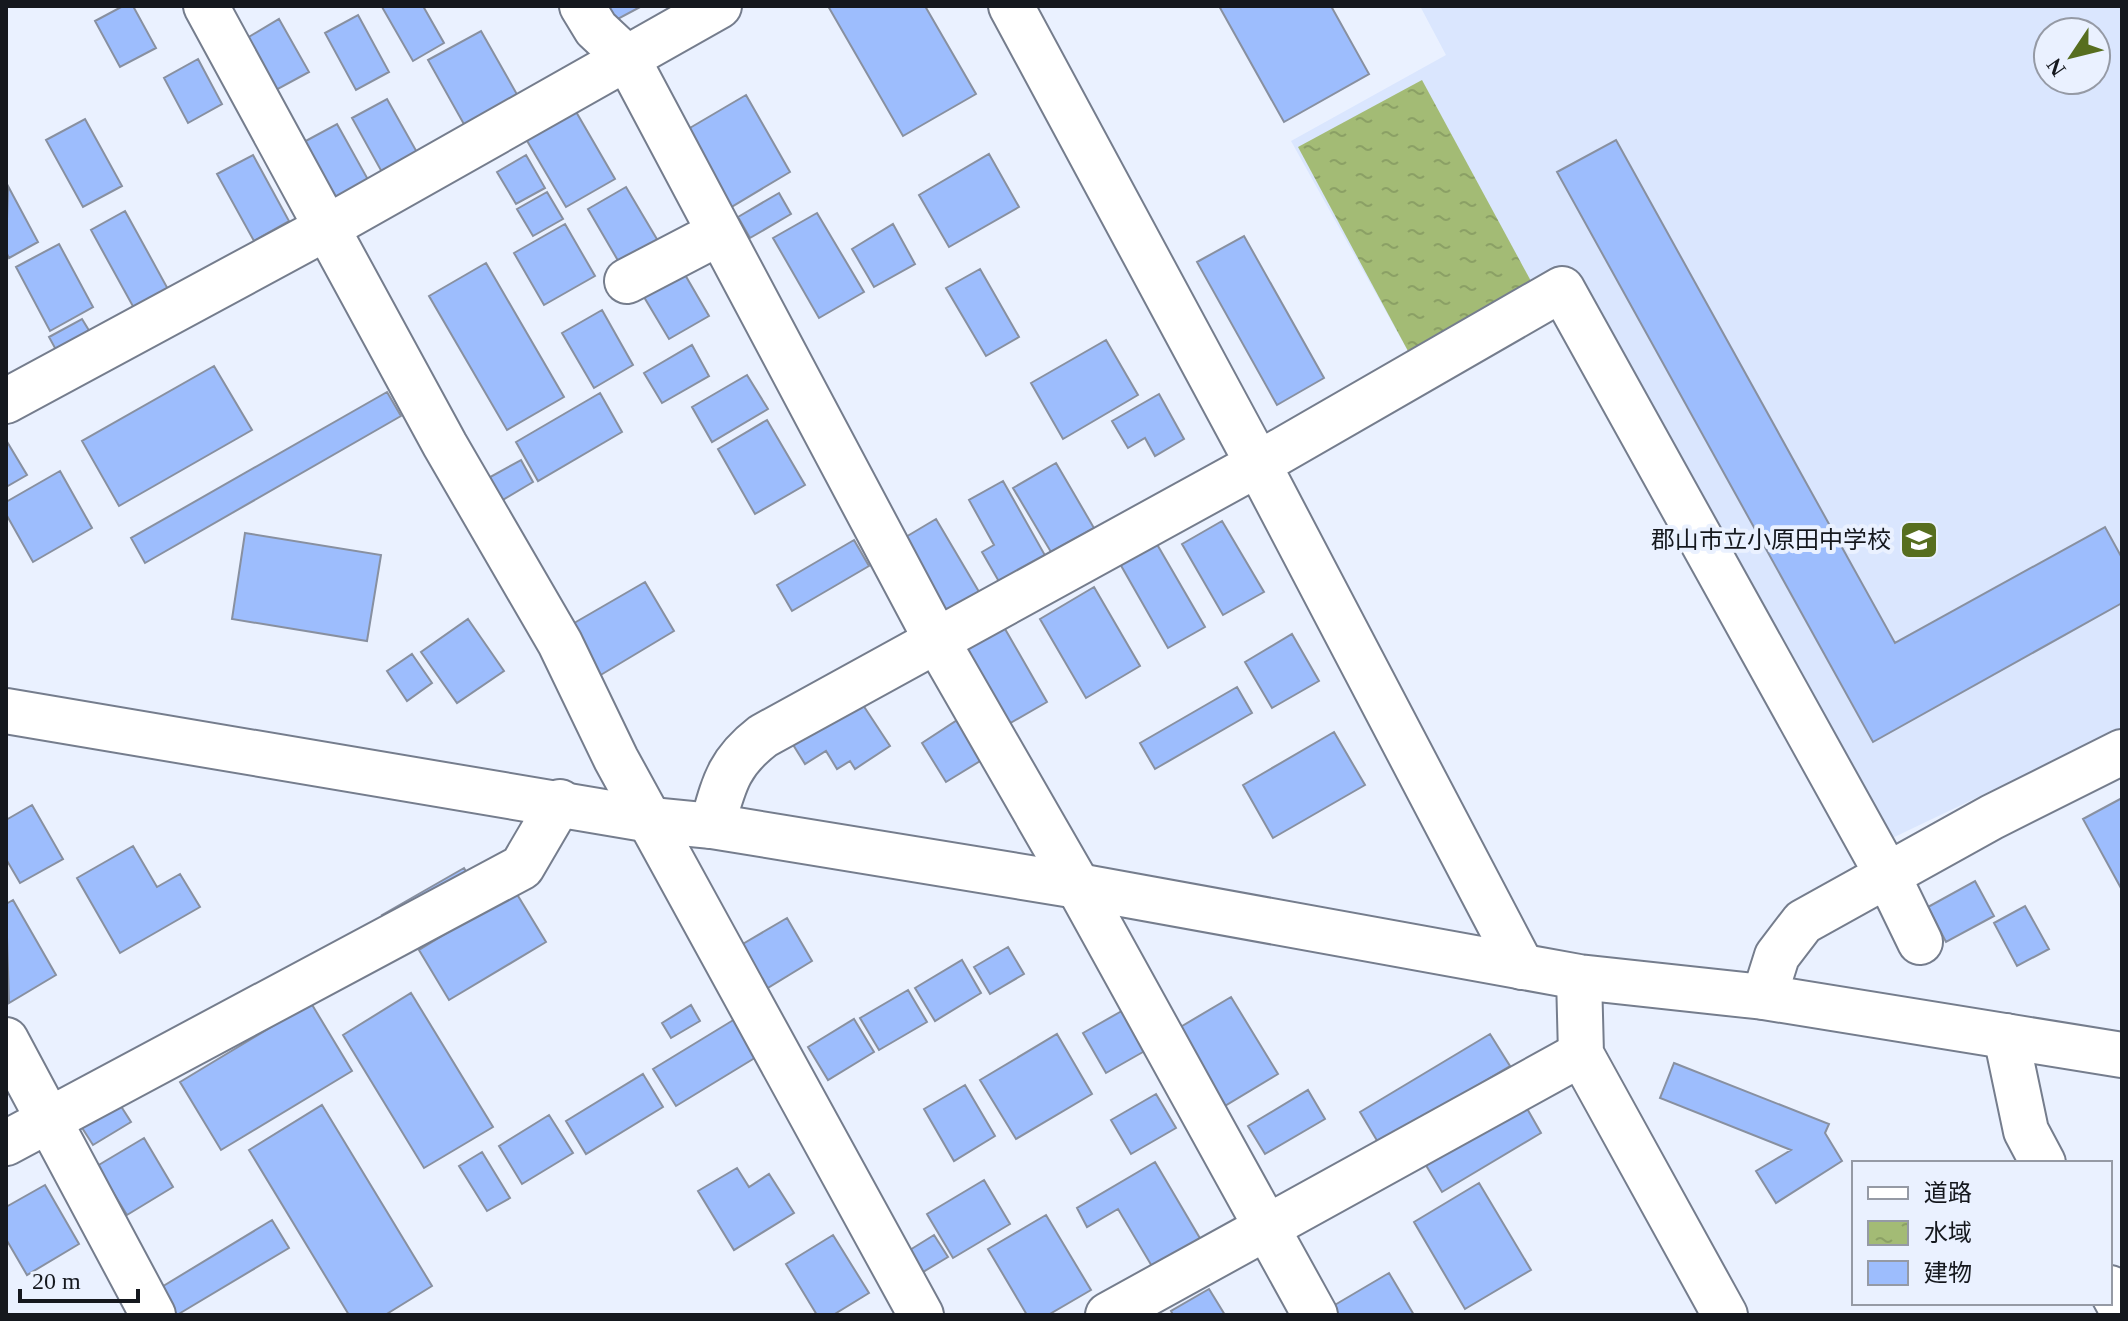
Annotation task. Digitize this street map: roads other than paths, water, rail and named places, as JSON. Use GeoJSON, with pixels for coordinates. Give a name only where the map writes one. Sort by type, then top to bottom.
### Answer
{"type":"FeatureCollection","features":[{"type":"Feature","properties":{"kind":"street"},"geometry":{"type":"LineString","coordinates":[[206,6],[445,445],[560,643],[651,820],[921,1315]]}},
{"type":"Feature","properties":{"kind":"street"},"geometry":{"type":"LineString","coordinates":[[582,6],[596,29],[627,58],[937,641],[1078,886],[1315,1315]]}},
{"type":"Feature","properties":{"kind":"street"},"geometry":{"type":"LineString","coordinates":[[6,401],[328,227],[719,6]]}},
{"type":"Feature","properties":{"kind":"street"},"geometry":{"type":"LineString","coordinates":[[1011,6],[1258,464],[1522,967]]}},
{"type":"Feature","properties":{"kind":"street"},"geometry":{"type":"LineString","coordinates":[[627,281],[719,233]]}},
{"type":"Feature","properties":{"kind":"street"},"geometry":{"type":"LineString","coordinates":[[712,826],[728,770],[741,752],[763,736],[1258,464],[1562,289],[1888,876],[1920,942]]}},
{"type":"Feature","properties":{"kind":"street"},"geometry":{"type":"LineString","coordinates":[[6,711],[560,802],[651,820],[712,826],[1078,886],[1579,977],[1764,997],[2122,1055]]}},
{"type":"Feature","properties":{"kind":"street"},"geometry":{"type":"LineString","coordinates":[[1764,997],[1777,956],[1803,922],[1992,817],[2122,752]]}},
{"type":"Feature","properties":{"kind":"street"},"geometry":{"type":"LineString","coordinates":[[6,1143],[522,867],[560,802]]}},
{"type":"Feature","properties":{"kind":"street"},"geometry":{"type":"LineString","coordinates":[[1579,977],[1581,1054],[1725,1315]]}},
{"type":"Feature","properties":{"kind":"street"},"geometry":{"type":"LineString","coordinates":[[2006,1036],[2026,1131],[2042,1161]]}},
{"type":"Feature","properties":{"kind":"street"},"geometry":{"type":"LineString","coordinates":[[6,1040],[153,1315]]}},
{"type":"Feature","properties":{"kind":"street"},"geometry":{"type":"LineString","coordinates":[[1108,1315],[1581,1054]]}},
{"type":"Feature","properties":{"kind":"street"},"geometry":{"type":"LineString","coordinates":[[2112,1292],[2122,1310]]}},
{"type":"Feature","properties":{"kind":"water"},"geometry":{"type":"Polygon","coordinates":[[[1422,80],[1532,283],[1408,351],[1298,147],[1422,80]]]}},
{"type":"Feature","properties":{"kind":"place","name":"郡山市立小原田中学校"},"geometry":{"type":"Point","coordinates":[1919,540]}}]}
